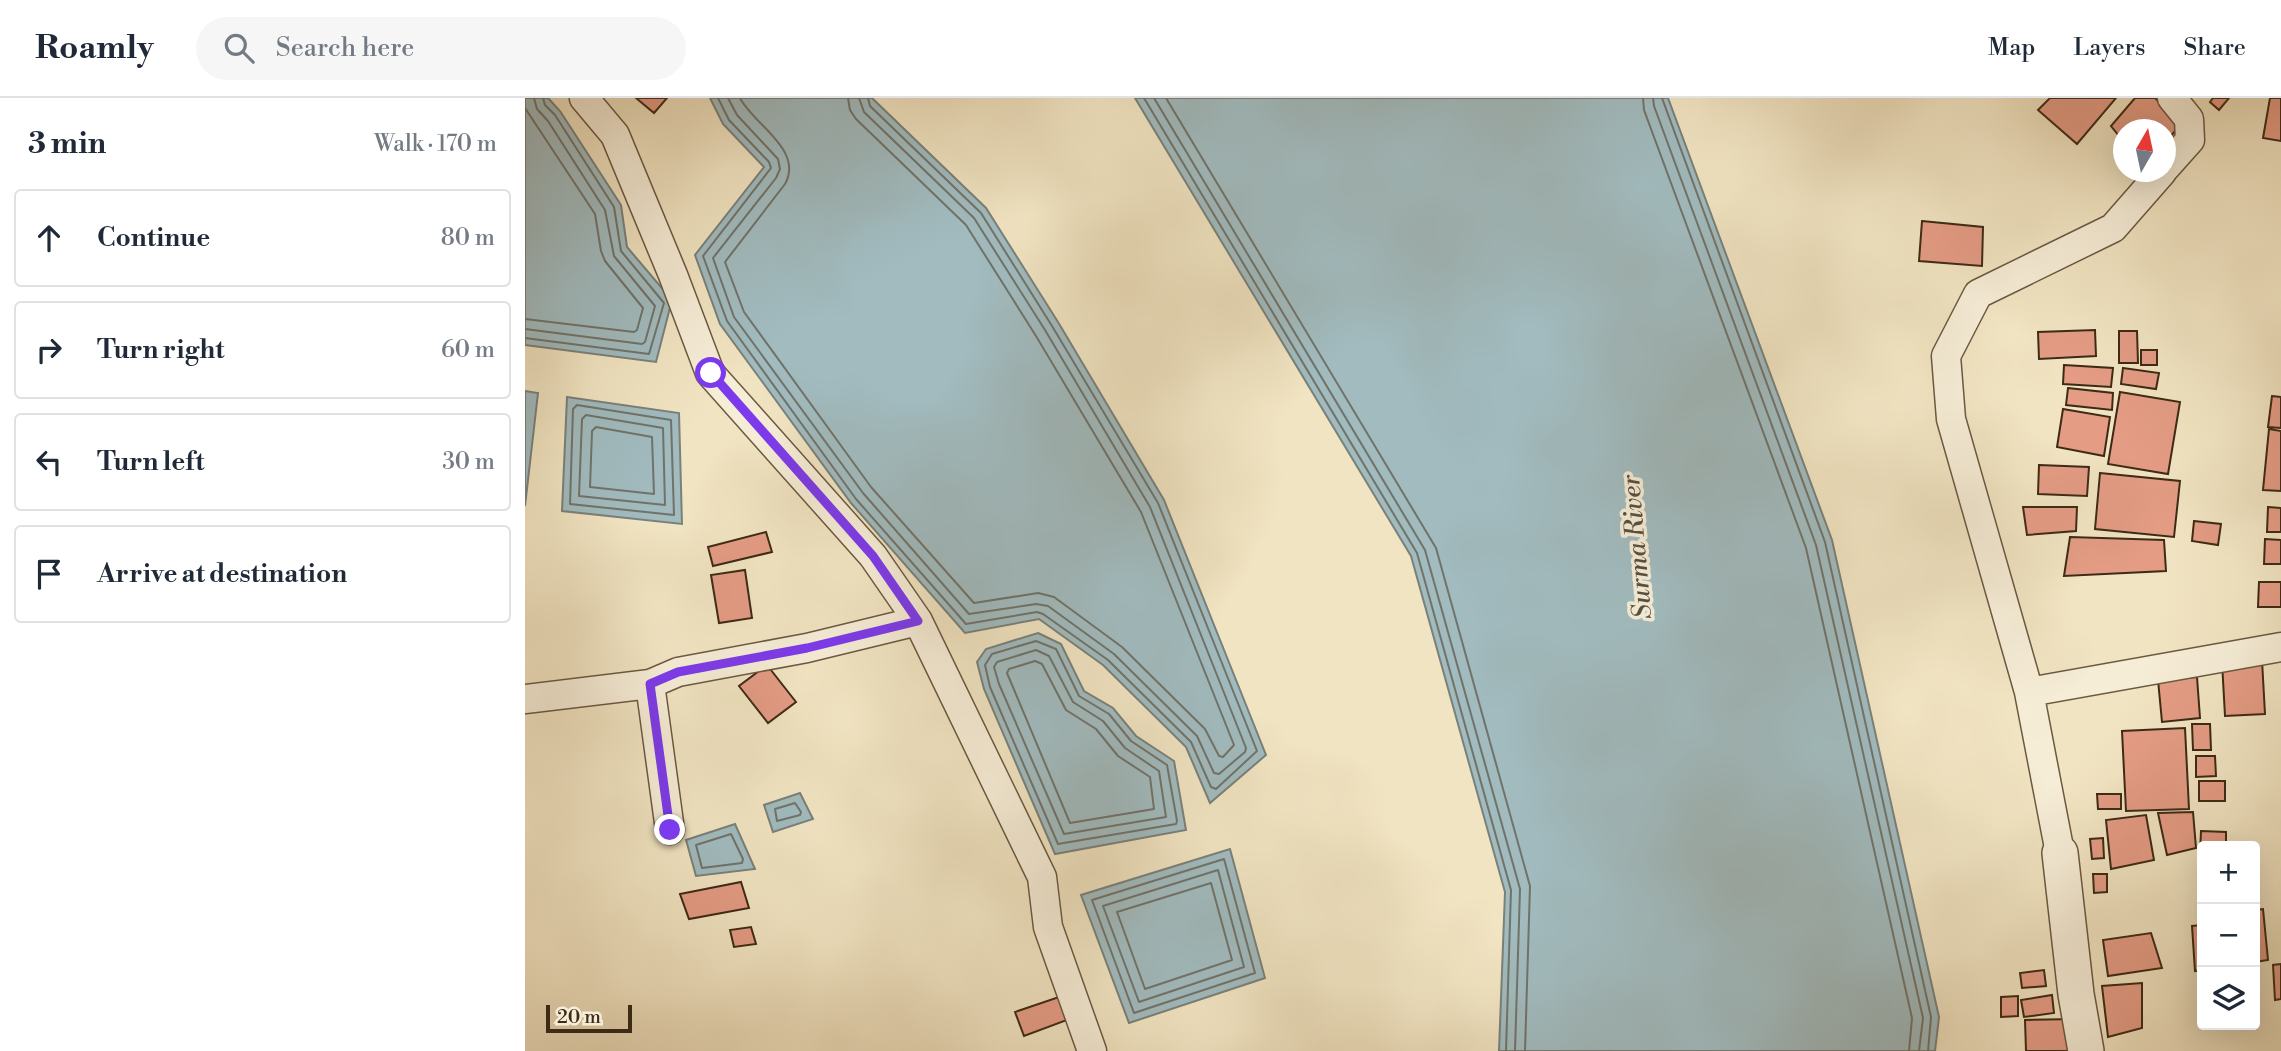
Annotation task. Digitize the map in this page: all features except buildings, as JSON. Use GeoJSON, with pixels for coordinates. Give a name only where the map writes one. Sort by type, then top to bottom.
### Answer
{"type":"FeatureCollection","features":[{"type":"Feature","properties":{"kind":"street"},"geometry":{"type":"LineString","coordinates":[[584,98],[615,135],[711,373],[873,556],[918,621],[1042,877],[1048,927],[1092,1051]]}},
{"type":"Feature","properties":{"kind":"street"},"geometry":{"type":"LineString","coordinates":[[2172,98],[2189,119],[2190,140],[2176,156]]}},
{"type":"Feature","properties":{"kind":"street"},"geometry":{"type":"LineString","coordinates":[[2086,1051],[2076,994],[2060,853],[2029,692],[1951,419],[1946,356],[1978,294],[2113,228],[2153,182]]}},
{"type":"Feature","properties":{"kind":"street"},"geometry":{"type":"LineString","coordinates":[[525,699],[650,684],[678,672],[807,648],[918,621]]}},
{"type":"Feature","properties":{"kind":"street"},"geometry":{"type":"LineString","coordinates":[[2029,692],[2281,647]]}},
{"type":"Feature","properties":{"kind":"street"},"geometry":{"type":"LineString","coordinates":[[650,684],[670,830]]}},
{"type":"Feature","properties":{"kind":"water"},"geometry":{"type":"Polygon","coordinates":[[[525,98],[548,98],[560,111],[621,205],[627,247],[672,300],[656,362],[525,345],[525,98]]]}},
{"type":"Feature","properties":{"kind":"water"},"geometry":{"type":"Polygon","coordinates":[[[710,98],[872,98],[986,208],[1058,322],[1164,500],[1266,755],[1210,803],[1186,747],[1103,665],[1039,619],[965,633],[851,503],[720,324],[695,255],[764,167],[723,124],[710,98]]]}},
{"type":"Feature","properties":{"kind":"water","name":"Surma River"},"geometry":{"type":"Polygon","coordinates":[[[1135,98],[1668,98],[1832,540],[1939,1017],[1935,1051],[1499,1051],[1505,892],[1411,556],[1135,98]]]}},
{"type":"Feature","properties":{"kind":"water"},"geometry":{"type":"Polygon","coordinates":[[[525,391],[538,393],[525,506],[525,391]]]}},
{"type":"Feature","properties":{"kind":"water"},"geometry":{"type":"Polygon","coordinates":[[[567,397],[679,413],[682,524],[562,511],[567,397]]]}},
{"type":"Feature","properties":{"kind":"water"},"geometry":{"type":"Polygon","coordinates":[[[1038,633],[1061,644],[1084,691],[1113,708],[1136,736],[1174,761],[1186,830],[1055,854],[984,689],[977,662],[986,649],[1038,633]]]}},
{"type":"Feature","properties":{"kind":"water"},"geometry":{"type":"Polygon","coordinates":[[[800,793],[813,819],[773,832],[764,805],[800,793]]]}},
{"type":"Feature","properties":{"kind":"water"},"geometry":{"type":"Polygon","coordinates":[[[735,824],[755,869],[696,876],[686,840],[735,824]]]}},
{"type":"Feature","properties":{"kind":"water"},"geometry":{"type":"Polygon","coordinates":[[[1230,849],[1265,978],[1129,1023],[1081,895],[1230,849]]]}},
{"type":"Feature","properties":{"kind":"route"},"geometry":{"type":"LineString","coordinates":[[670,830],[650,684],[678,672],[807,648],[918,621],[873,556],[711,373]]}}]}
